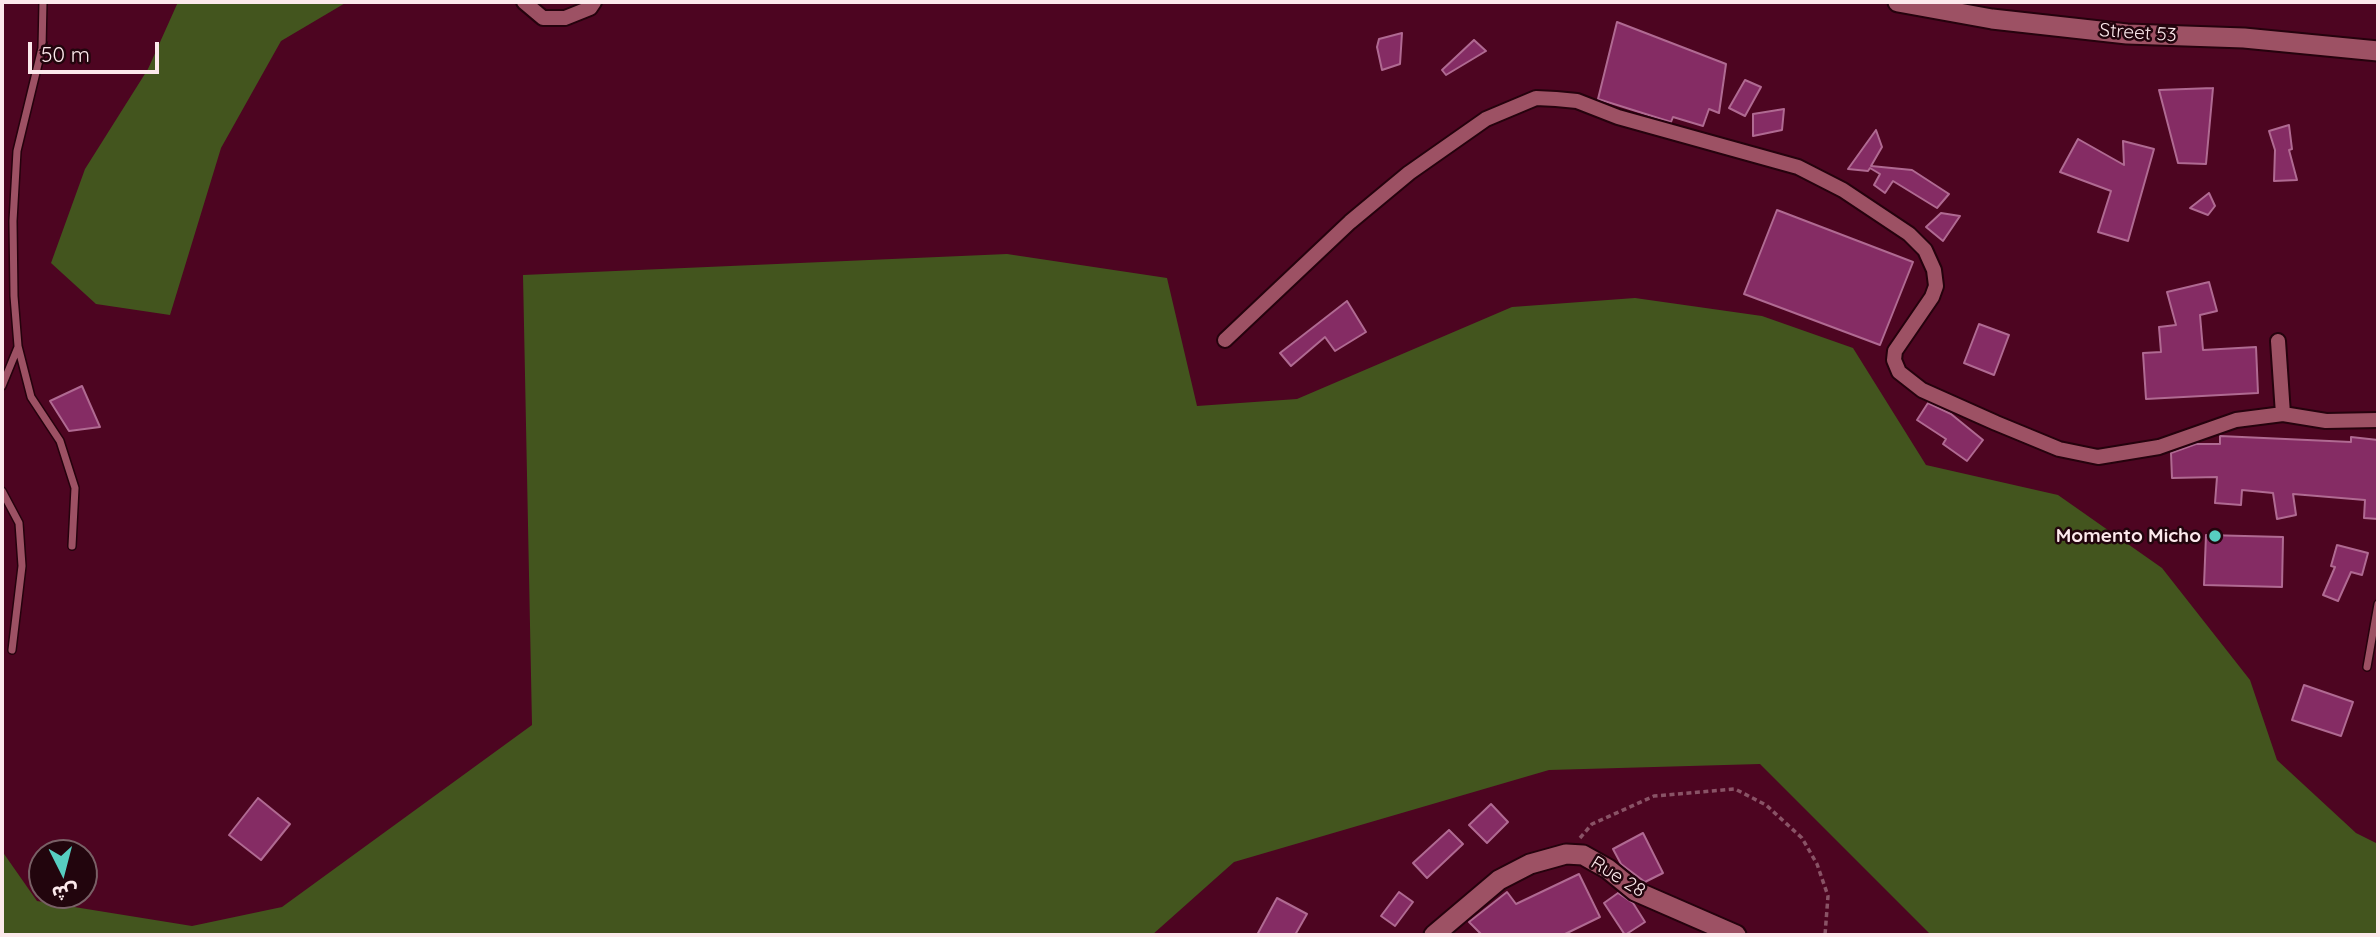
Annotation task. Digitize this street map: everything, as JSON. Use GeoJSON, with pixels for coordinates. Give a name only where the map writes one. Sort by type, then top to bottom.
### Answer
{"type":"FeatureCollection","features":[{"type":"Feature","properties":{"kind":"street"},"geometry":{"type":"LineString","coordinates":[[524,2],[543,18],[565,18],[590,8],[594,2]]}},
{"type":"Feature","properties":{"kind":"street","name":"Street 53"},"geometry":{"type":"LineString","coordinates":[[1898,2],[1992,19],[2127,34],[2258,39],[2378,51]]}},
{"type":"Feature","properties":{"kind":"street"},"geometry":{"type":"LineString","coordinates":[[1225,340],[1350,222],[1409,173],[1486,119],[1536,98],[1556,99],[1577,101],[1618,117],[1798,167],[1843,190],[1909,234],[1925,250],[1934,270],[1936,286],[1895,351],[1894,360],[1899,372],[1922,390],[2059,449],[2098,457],[2159,447],[2236,420],[2283,414],[2326,421],[2378,420]]}},
{"type":"Feature","properties":{"kind":"street"},"geometry":{"type":"LineString","coordinates":[[2278,341],[2283,414]]}},
{"type":"Feature","properties":{"kind":"street","name":"Rue 28"},"geometry":{"type":"LineString","coordinates":[[1434,935],[1490,888],[1515,871],[1544,859],[1574,854],[1608,869],[1634,891],[1736,935]]}},
{"type":"Feature","properties":{"kind":"lane"},"geometry":{"type":"LineString","coordinates":[[43,2],[41,48],[16,152],[13,221],[18,346],[32,397],[60,442],[75,488],[72,547]]}},
{"type":"Feature","properties":{"kind":"lane"},"geometry":{"type":"LineString","coordinates":[[2,386],[18,346]]}},
{"type":"Feature","properties":{"kind":"lane"},"geometry":{"type":"LineString","coordinates":[[2,491],[19,523],[22,555],[12,650]]}},
{"type":"Feature","properties":{"kind":"lane"},"geometry":{"type":"LineString","coordinates":[[2367,667],[2378,604]]}},
{"type":"Feature","properties":{"kind":"path"},"geometry":{"type":"LineString","coordinates":[[1574,854],[1580,838],[1592,824],[1654,796],[1734,789],[1766,805],[1802,838],[1817,864],[1828,895],[1825,935]]}},
{"type":"Feature","properties":{"kind":"green space"},"geometry":{"type":"Polygon","coordinates":[[[178,2],[347,2],[281,41],[221,148],[170,315],[96,304],[51,263],[85,169],[148,69],[178,2]]]}},
{"type":"Feature","properties":{"kind":"green space"},"geometry":{"type":"Polygon","coordinates":[[[1007,254],[1167,278],[1197,406],[1297,399],[1512,307],[1635,298],[1762,316],[1853,348],[1926,465],[2058,495],[2162,568],[2250,680],[2277,760],[2356,833],[2378,844],[2378,935],[1931,935],[1760,764],[1549,770],[1234,862],[1152,935],[2,935],[2,851],[28,888],[28,909],[87,909],[192,926],[282,907],[532,725],[523,275],[1007,254]]]}},
{"type":"Feature","properties":{"kind":"building"},"geometry":{"type":"Polygon","coordinates":[[[1617,22],[1726,64],[1719,113],[1709,109],[1703,126],[1673,117],[1671,122],[1598,99],[1617,22]]]}},
{"type":"Feature","properties":{"kind":"building"},"geometry":{"type":"Polygon","coordinates":[[[1402,33],[1400,64],[1382,70],[1377,47],[1379,39],[1402,33]]]}},
{"type":"Feature","properties":{"kind":"building"},"geometry":{"type":"Polygon","coordinates":[[[1474,40],[1486,51],[1446,75],[1442,70],[1474,40]]]}},
{"type":"Feature","properties":{"kind":"building"},"geometry":{"type":"Polygon","coordinates":[[[1745,80],[1761,87],[1745,116],[1729,108],[1745,80]]]}},
{"type":"Feature","properties":{"kind":"building"},"geometry":{"type":"Polygon","coordinates":[[[2213,88],[2206,164],[2178,163],[2159,90],[2213,88]]]}},
{"type":"Feature","properties":{"kind":"building"},"geometry":{"type":"Polygon","coordinates":[[[1784,109],[1782,130],[1753,136],[1753,114],[1784,109]]]}},
{"type":"Feature","properties":{"kind":"building"},"geometry":{"type":"Polygon","coordinates":[[[2289,125],[2292,149],[2289,150],[2297,180],[2274,181],[2275,150],[2269,131],[2289,125]]]}},
{"type":"Feature","properties":{"kind":"building"},"geometry":{"type":"Polygon","coordinates":[[[1876,130],[1882,147],[1871,166],[1912,170],[1949,194],[1937,208],[1893,181],[1885,193],[1874,185],[1880,174],[1870,168],[1868,171],[1848,169],[1876,130]]]}},
{"type":"Feature","properties":{"kind":"building"},"geometry":{"type":"Polygon","coordinates":[[[2078,139],[2124,165],[2123,141],[2154,149],[2128,241],[2098,232],[2111,191],[2060,172],[2078,139]]]}},
{"type":"Feature","properties":{"kind":"building"},"geometry":{"type":"Polygon","coordinates":[[[2209,193],[2215,206],[2208,215],[2190,208],[2209,193]]]}},
{"type":"Feature","properties":{"kind":"building"},"geometry":{"type":"Polygon","coordinates":[[[1777,210],[1913,262],[1880,345],[1744,294],[1777,210]]]}},
{"type":"Feature","properties":{"kind":"building"},"geometry":{"type":"Polygon","coordinates":[[[1941,213],[1960,216],[1943,241],[1926,227],[1941,213]]]}},
{"type":"Feature","properties":{"kind":"building"},"geometry":{"type":"Polygon","coordinates":[[[2209,282],[2217,311],[2200,315],[2203,350],[2256,347],[2258,393],[2146,399],[2143,353],[2161,352],[2159,327],[2176,325],[2167,292],[2209,282]]]}},
{"type":"Feature","properties":{"kind":"building"},"geometry":{"type":"Polygon","coordinates":[[[1347,301],[1366,332],[1335,351],[1325,337],[1291,366],[1280,353],[1347,301]]]}},
{"type":"Feature","properties":{"kind":"building"},"geometry":{"type":"Polygon","coordinates":[[[1979,324],[2009,335],[1994,375],[1964,363],[1979,324]]]}},
{"type":"Feature","properties":{"kind":"building"},"geometry":{"type":"Polygon","coordinates":[[[82,386],[100,427],[69,431],[50,401],[82,386]]]}},
{"type":"Feature","properties":{"kind":"building"},"geometry":{"type":"Polygon","coordinates":[[[1928,403],[1951,414],[1983,440],[1967,461],[1943,444],[1946,439],[1917,420],[1928,403]]]}},
{"type":"Feature","properties":{"kind":"building"},"geometry":{"type":"Polygon","coordinates":[[[2220,436],[2351,442],[2351,437],[2378,440],[2378,519],[2364,518],[2365,500],[2293,494],[2296,515],[2277,519],[2273,493],[2242,490],[2241,505],[2215,503],[2217,477],[2172,478],[2171,453],[2196,444],[2220,444],[2220,436]]]}},
{"type":"Feature","properties":{"kind":"building"},"geometry":{"type":"Polygon","coordinates":[[[2206,535],[2283,537],[2282,587],[2204,585],[2206,535]]]}},
{"type":"Feature","properties":{"kind":"building"},"geometry":{"type":"Polygon","coordinates":[[[2337,545],[2368,553],[2362,575],[2351,572],[2338,601],[2323,595],[2335,567],[2331,566],[2337,545]]]}},
{"type":"Feature","properties":{"kind":"building"},"geometry":{"type":"Polygon","coordinates":[[[2304,685],[2353,702],[2341,736],[2292,720],[2304,685]]]}},
{"type":"Feature","properties":{"kind":"building"},"geometry":{"type":"Polygon","coordinates":[[[258,798],[290,824],[261,860],[229,835],[258,798]]]}},
{"type":"Feature","properties":{"kind":"building"},"geometry":{"type":"Polygon","coordinates":[[[1491,804],[1508,822],[1487,843],[1469,825],[1491,804]]]}},
{"type":"Feature","properties":{"kind":"building"},"geometry":{"type":"Polygon","coordinates":[[[1449,830],[1463,844],[1427,878],[1413,863],[1449,830]]]}},
{"type":"Feature","properties":{"kind":"building"},"geometry":{"type":"Polygon","coordinates":[[[1643,833],[1663,873],[1645,882],[1621,864],[1613,849],[1643,833]]]}},
{"type":"Feature","properties":{"kind":"building"},"geometry":{"type":"Polygon","coordinates":[[[1579,874],[1600,917],[1563,935],[1482,935],[1469,922],[1507,892],[1516,904],[1579,874]]]}},
{"type":"Feature","properties":{"kind":"building"},"geometry":{"type":"Polygon","coordinates":[[[1399,892],[1413,902],[1395,926],[1381,916],[1399,892]]]}},
{"type":"Feature","properties":{"kind":"building"},"geometry":{"type":"Polygon","coordinates":[[[1618,893],[1633,903],[1645,922],[1625,935],[1604,903],[1618,893]]]}},
{"type":"Feature","properties":{"kind":"building"},"geometry":{"type":"Polygon","coordinates":[[[1277,898],[1307,914],[1295,935],[1257,935],[1277,898]]]}},
{"type":"Feature","properties":{"kind":"place","name":"Momento Micho"},"geometry":{"type":"Point","coordinates":[2215,536]}}]}
